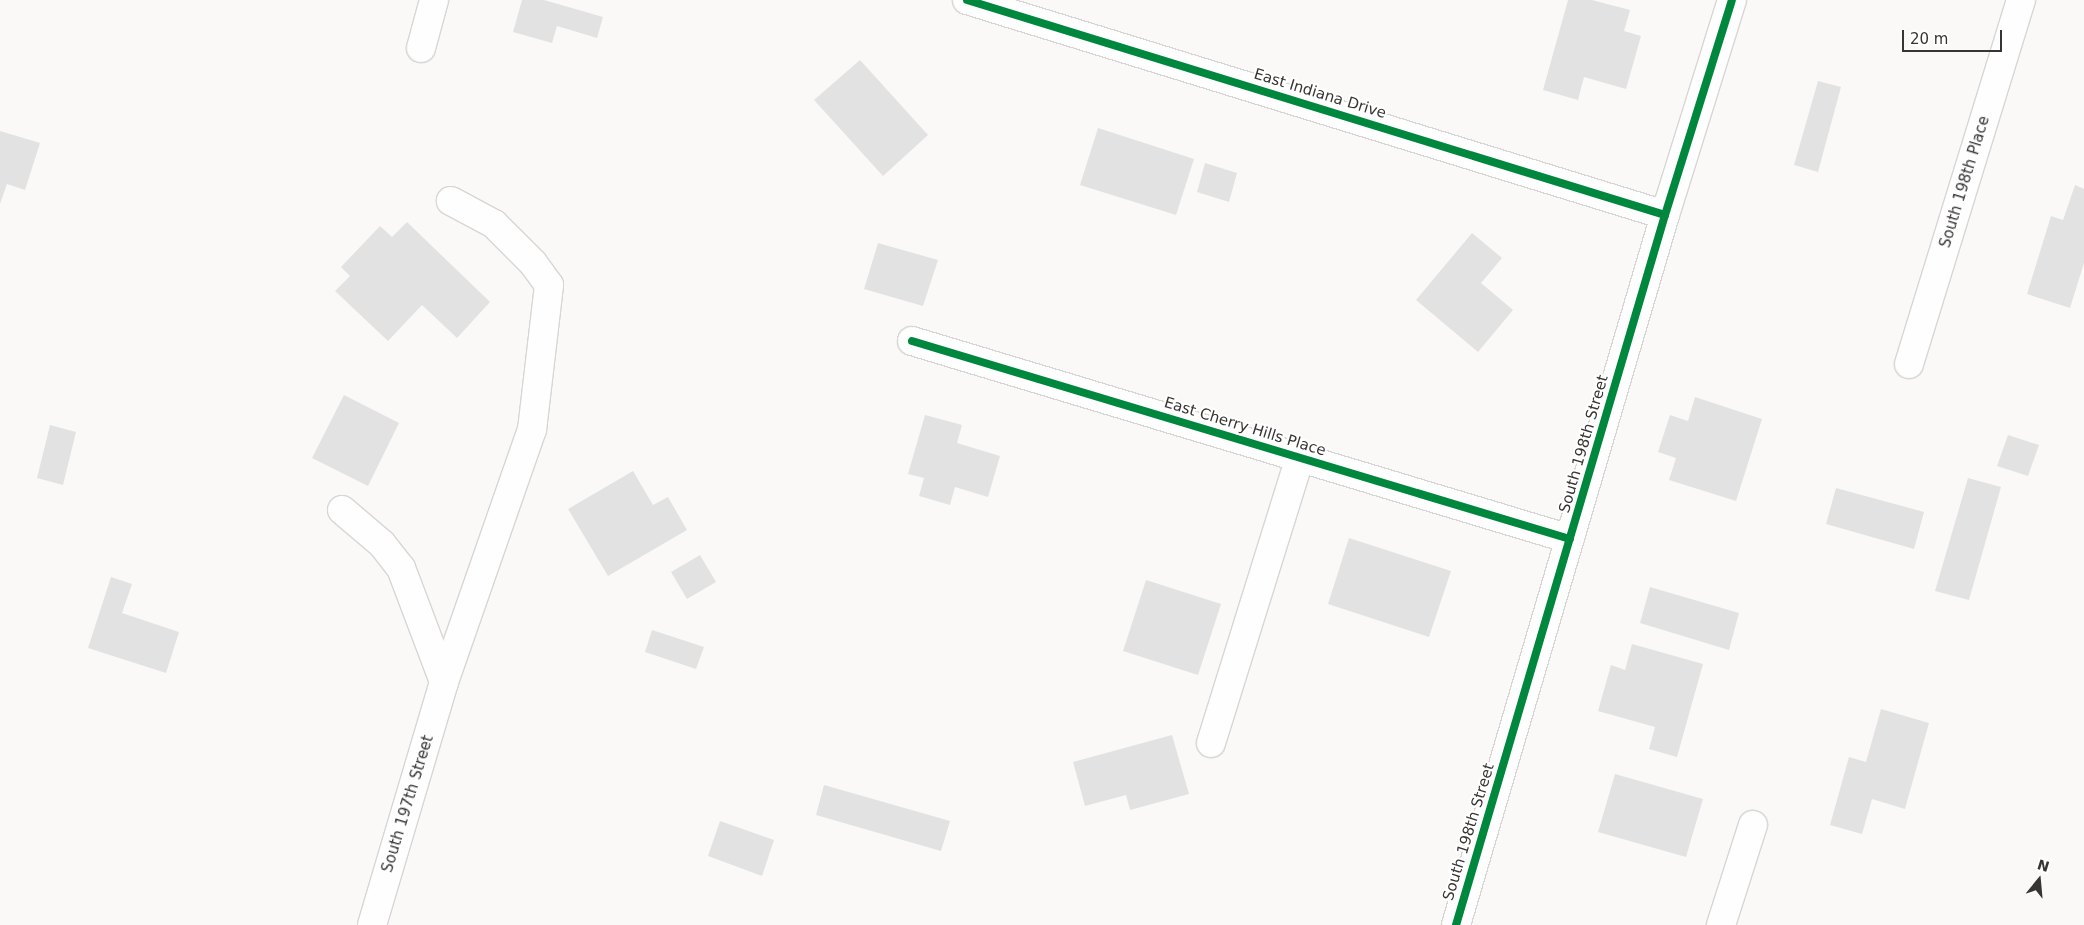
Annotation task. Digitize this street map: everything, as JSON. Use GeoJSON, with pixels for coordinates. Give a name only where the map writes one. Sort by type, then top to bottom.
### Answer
{"type":"FeatureCollection","features":[{"type":"Feature","properties":{"kind":"street"},"geometry":{"type":"LineString","coordinates":[[421,48],[434,0]]}},
{"type":"Feature","properties":{"kind":"street","name":"East Indiana Drive"},"geometry":{"type":"LineString","coordinates":[[967,0],[1665,215]]}},
{"type":"Feature","properties":{"kind":"street","name":"South 198th Street"},"geometry":{"type":"LineString","coordinates":[[1456,925],[1665,215],[1732,0]]}},
{"type":"Feature","properties":{"kind":"street","name":"South 198th Place"},"geometry":{"type":"LineString","coordinates":[[1909,364],[2021,0]]}},
{"type":"Feature","properties":{"kind":"street","name":"South 197th Street"},"geometry":{"type":"LineString","coordinates":[[372,925],[444,682],[532,430],[549,285],[533,263],[494,224],[451,200]]}},
{"type":"Feature","properties":{"kind":"street","name":"East Cherry Hills Place"},"geometry":{"type":"LineString","coordinates":[[912,341],[1570,539]]}},
{"type":"Feature","properties":{"kind":"street"},"geometry":{"type":"LineString","coordinates":[[1211,743],[1300,458]]}},
{"type":"Feature","properties":{"kind":"street"},"geometry":{"type":"LineString","coordinates":[[342,510],[382,544],[401,568],[444,682]]}},
{"type":"Feature","properties":{"kind":"street"},"geometry":{"type":"LineString","coordinates":[[1721,925],[1753,825]]}},
{"type":"Feature","properties":{"kind":"building"},"geometry":{"type":"Polygon","coordinates":[[[522,0],[544,0],[603,17],[597,38],[557,26],[552,43],[513,32],[522,0]]]}},
{"type":"Feature","properties":{"kind":"building"},"geometry":{"type":"Polygon","coordinates":[[[1568,0],[1592,0],[1630,10],[1624,31],[1641,36],[1626,89],[1584,77],[1578,100],[1543,90],[1568,0]]]}},
{"type":"Feature","properties":{"kind":"building"},"geometry":{"type":"Polygon","coordinates":[[[860,60],[928,135],[883,176],[814,100],[860,60]]]}},
{"type":"Feature","properties":{"kind":"building"},"geometry":{"type":"Polygon","coordinates":[[[1818,81],[1841,87],[1818,172],[1794,165],[1818,81]]]}},
{"type":"Feature","properties":{"kind":"building"},"geometry":{"type":"Polygon","coordinates":[[[1098,128],[1194,159],[1176,215],[1080,185],[1098,128]]]}},
{"type":"Feature","properties":{"kind":"building"},"geometry":{"type":"Polygon","coordinates":[[[0,131],[40,143],[25,190],[7,184],[0,204],[0,131]]]}},
{"type":"Feature","properties":{"kind":"building"},"geometry":{"type":"Polygon","coordinates":[[[1205,163],[1237,173],[1229,202],[1197,192],[1205,163]]]}},
{"type":"Feature","properties":{"kind":"building"},"geometry":{"type":"Polygon","coordinates":[[[2075,185],[2084,189],[2084,263],[2070,308],[2027,294],[2051,216],[2063,220],[2075,185]]]}},
{"type":"Feature","properties":{"kind":"building"},"geometry":{"type":"Polygon","coordinates":[[[407,222],[490,302],[457,338],[422,305],[388,341],[335,291],[350,276],[341,267],[380,226],[392,237],[407,222]]]}},
{"type":"Feature","properties":{"kind":"building"},"geometry":{"type":"Polygon","coordinates":[[[1472,233],[1502,258],[1481,283],[1513,310],[1478,352],[1416,300],[1472,233]]]}},
{"type":"Feature","properties":{"kind":"building"},"geometry":{"type":"Polygon","coordinates":[[[878,243],[938,260],[923,306],[864,289],[878,243]]]}},
{"type":"Feature","properties":{"kind":"building"},"geometry":{"type":"Polygon","coordinates":[[[344,395],[399,423],[368,486],[312,458],[344,395]]]}},
{"type":"Feature","properties":{"kind":"building"},"geometry":{"type":"Polygon","coordinates":[[[1695,397],[1762,419],[1736,501],[1669,480],[1676,458],[1658,452],[1670,415],[1688,421],[1695,397]]]}},
{"type":"Feature","properties":{"kind":"building"},"geometry":{"type":"Polygon","coordinates":[[[925,415],[962,425],[957,443],[1000,456],[988,497],[955,487],[950,505],[919,496],[924,478],[908,474],[925,415]]]}},
{"type":"Feature","properties":{"kind":"building"},"geometry":{"type":"Polygon","coordinates":[[[50,425],[76,432],[63,485],[37,478],[50,425]]]}},
{"type":"Feature","properties":{"kind":"building"},"geometry":{"type":"Polygon","coordinates":[[[2008,435],[2039,445],[2028,476],[1997,466],[2008,435]]]}},
{"type":"Feature","properties":{"kind":"building"},"geometry":{"type":"Polygon","coordinates":[[[633,471],[653,505],[668,497],[687,530],[608,576],[568,509],[633,471]]]}},
{"type":"Feature","properties":{"kind":"building"},"geometry":{"type":"Polygon","coordinates":[[[1968,478],[2001,487],[1969,600],[1935,591],[1968,478]]]}},
{"type":"Feature","properties":{"kind":"building"},"geometry":{"type":"Polygon","coordinates":[[[1836,488],[1924,512],[1914,549],[1826,524],[1836,488]]]}},
{"type":"Feature","properties":{"kind":"building"},"geometry":{"type":"Polygon","coordinates":[[[1349,538],[1451,571],[1429,637],[1328,604],[1349,538]]]}},
{"type":"Feature","properties":{"kind":"building"},"geometry":{"type":"Polygon","coordinates":[[[700,555],[716,582],[687,599],[671,572],[700,555]]]}},
{"type":"Feature","properties":{"kind":"building"},"geometry":{"type":"Polygon","coordinates":[[[111,577],[132,584],[122,613],[179,632],[166,673],[88,648],[111,577]]]}},
{"type":"Feature","properties":{"kind":"building"},"geometry":{"type":"Polygon","coordinates":[[[1146,580],[1221,604],[1198,675],[1123,651],[1146,580]]]}},
{"type":"Feature","properties":{"kind":"building"},"geometry":{"type":"Polygon","coordinates":[[[1650,587],[1739,613],[1729,650],[1640,623],[1650,587]]]}},
{"type":"Feature","properties":{"kind":"building"},"geometry":{"type":"Polygon","coordinates":[[[652,630],[704,647],[696,669],[645,652],[652,630]]]}},
{"type":"Feature","properties":{"kind":"building"},"geometry":{"type":"Polygon","coordinates":[[[1632,644],[1703,664],[1677,757],[1649,749],[1655,727],[1598,711],[1611,665],[1625,670],[1632,644]]]}},
{"type":"Feature","properties":{"kind":"building"},"geometry":{"type":"Polygon","coordinates":[[[1881,709],[1929,723],[1905,809],[1872,799],[1862,834],[1830,825],[1849,757],[1866,762],[1881,709]]]}},
{"type":"Feature","properties":{"kind":"building"},"geometry":{"type":"Polygon","coordinates":[[[1172,735],[1189,794],[1130,810],[1126,795],[1085,806],[1073,762],[1172,735]]]}},
{"type":"Feature","properties":{"kind":"building"},"geometry":{"type":"Polygon","coordinates":[[[1615,774],[1703,799],[1686,857],[1598,832],[1615,774]]]}},
{"type":"Feature","properties":{"kind":"building"},"geometry":{"type":"Polygon","coordinates":[[[824,785],[950,821],[941,851],[816,815],[824,785]]]}},
{"type":"Feature","properties":{"kind":"building"},"geometry":{"type":"Polygon","coordinates":[[[720,821],[774,840],[762,876],[708,856],[720,821]]]}},
{"type":"Feature","properties":{"kind":"cycle path"},"geometry":{"type":"LineString","coordinates":[[967,0],[1665,215]]}},
{"type":"Feature","properties":{"kind":"cycle path"},"geometry":{"type":"LineString","coordinates":[[1456,925],[1665,215],[1732,0]]}},
{"type":"Feature","properties":{"kind":"cycle path"},"geometry":{"type":"LineString","coordinates":[[912,341],[1570,539]]}}]}
